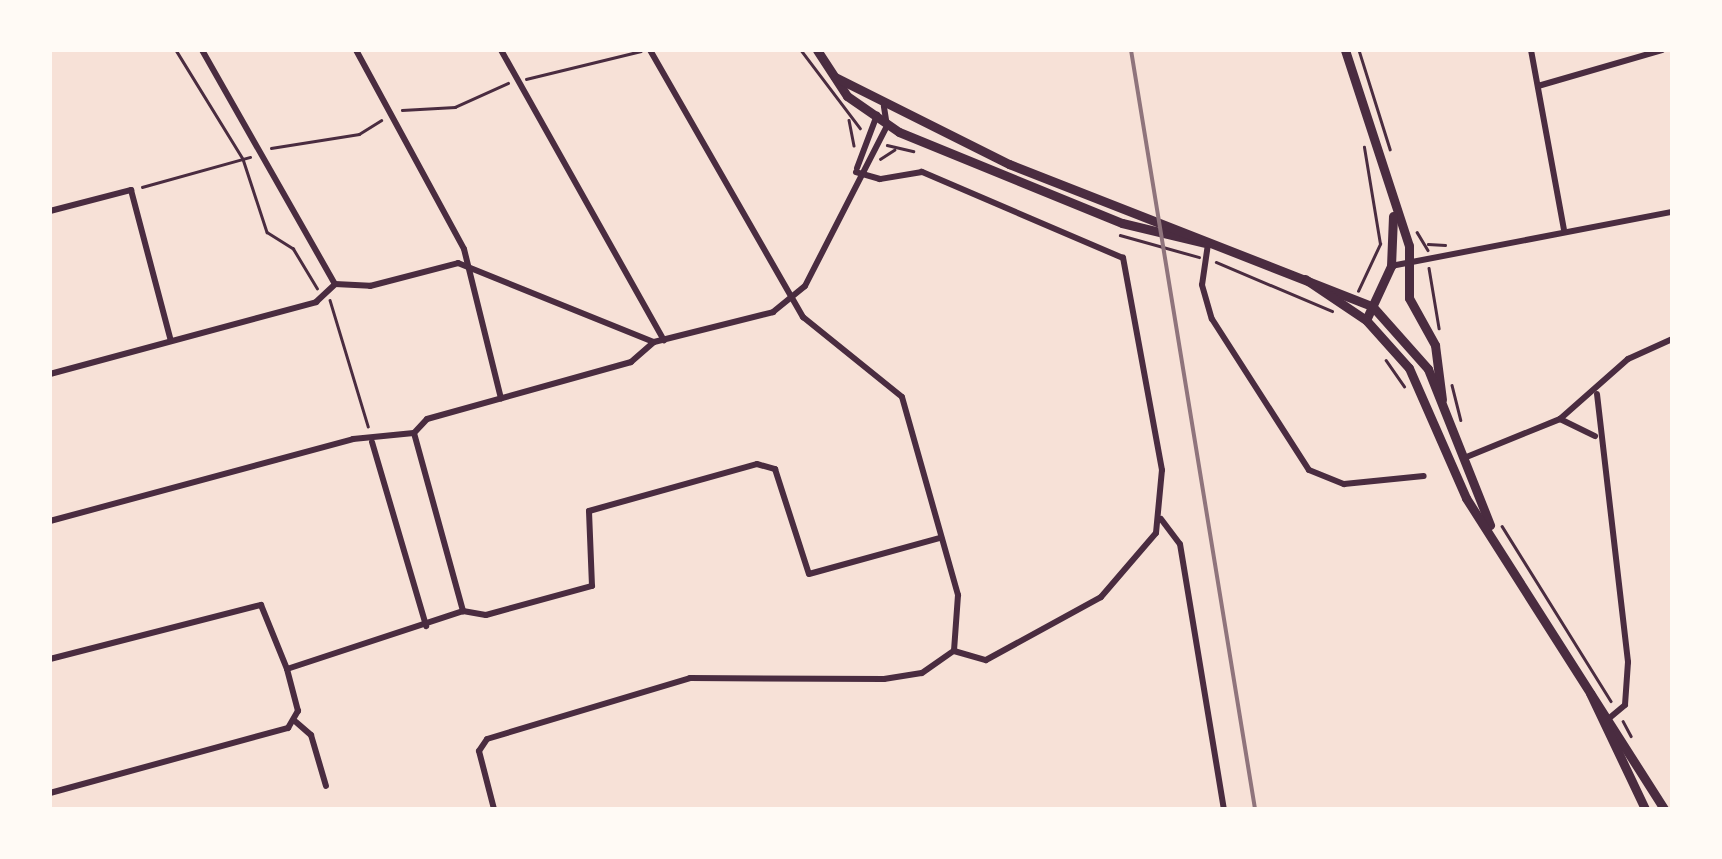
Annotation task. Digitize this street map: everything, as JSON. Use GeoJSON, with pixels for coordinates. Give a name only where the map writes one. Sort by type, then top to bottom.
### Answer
{"type":"FeatureCollection","features":[{"type":"Feature","properties":{"kind":"main road"},"geometry":{"type":"LineString","coordinates":[[817,50],[835,77],[874,118],[887,126],[1122,223],[1208,244]]}},
{"type":"Feature","properties":{"kind":"main road"},"geometry":{"type":"LineString","coordinates":[[1345,50],[1409,266],[1409,298],[1434,345],[1442,400]]}},
{"type":"Feature","properties":{"kind":"main road"},"geometry":{"type":"LineString","coordinates":[[835,77],[884,106],[1208,244],[1355,295],[1373,307],[1423,360],[1468,457],[1490,525]]}},
{"type":"Feature","properties":{"kind":"main road"},"geometry":{"type":"LineString","coordinates":[[1366,320],[1391,266],[1393,213]]}},
{"type":"Feature","properties":{"kind":"main road"},"geometry":{"type":"LineString","coordinates":[[1302,278],[1366,320],[1409,368],[1462,490],[1490,525],[1590,693],[1600,724],[1646,809]]}},
{"type":"Feature","properties":{"kind":"main road"},"geometry":{"type":"LineString","coordinates":[[1590,693],[1616,715],[1664,809]]}},
{"type":"Feature","properties":{"kind":"street"},"geometry":{"type":"LineString","coordinates":[[202,50],[335,284]]}},
{"type":"Feature","properties":{"kind":"street"},"geometry":{"type":"LineString","coordinates":[[356,50],[470,266],[501,398]]}},
{"type":"Feature","properties":{"kind":"street"},"geometry":{"type":"LineString","coordinates":[[501,50],[664,340]]}},
{"type":"Feature","properties":{"kind":"street"},"geometry":{"type":"LineString","coordinates":[[650,50],[792,302],[902,397],[958,596],[954,651]]}},
{"type":"Feature","properties":{"kind":"street"},"geometry":{"type":"LineString","coordinates":[[1531,50],[1564,229]]}},
{"type":"Feature","properties":{"kind":"street"},"geometry":{"type":"LineString","coordinates":[[1538,86],[1662,50]]}},
{"type":"Feature","properties":{"kind":"street"},"geometry":{"type":"LineString","coordinates":[[856,172],[874,118],[884,106]]}},
{"type":"Feature","properties":{"kind":"street"},"geometry":{"type":"LineString","coordinates":[[50,521],[354,439],[372,442],[414,433],[428,419],[631,362],[654,342],[792,302],[856,172],[887,126],[884,106]]}},
{"type":"Feature","properties":{"kind":"street"},"geometry":{"type":"LineString","coordinates":[[494,809],[479,751],[487,739],[690,678],[910,677],[954,651],[986,660],[1063,624],[1124,575],[1161,519],[1162,470],[1123,258],[922,172],[880,179],[856,172]]}},
{"type":"Feature","properties":{"kind":"street"},"geometry":{"type":"LineString","coordinates":[[50,212],[131,190],[171,341]]}},
{"type":"Feature","properties":{"kind":"street"},"geometry":{"type":"LineString","coordinates":[[1391,266],[1430,263],[1564,229],[1672,212]]}},
{"type":"Feature","properties":{"kind":"street"},"geometry":{"type":"LineString","coordinates":[[1208,244],[1205,258],[1212,319],[1310,470],[1344,484],[1424,476]]}},
{"type":"Feature","properties":{"kind":"street"},"geometry":{"type":"LineString","coordinates":[[335,284],[358,288],[470,266],[654,342]]}},
{"type":"Feature","properties":{"kind":"street"},"geometry":{"type":"LineString","coordinates":[[50,373],[324,295],[335,284]]}},
{"type":"Feature","properties":{"kind":"street"},"geometry":{"type":"LineString","coordinates":[[1468,457],[1560,419],[1596,394],[1628,359],[1672,339]]}},
{"type":"Feature","properties":{"kind":"street"},"geometry":{"type":"LineString","coordinates":[[1596,394],[1596,437],[1628,662],[1616,715],[1600,724]]}},
{"type":"Feature","properties":{"kind":"street"},"geometry":{"type":"LineString","coordinates":[[1560,419],[1596,437]]}},
{"type":"Feature","properties":{"kind":"street"},"geometry":{"type":"LineString","coordinates":[[414,433],[463,611]]}},
{"type":"Feature","properties":{"kind":"street"},"geometry":{"type":"LineString","coordinates":[[372,442],[426,626]]}},
{"type":"Feature","properties":{"kind":"street"},"geometry":{"type":"LineString","coordinates":[[288,669],[463,611],[486,615],[592,586],[590,511],[758,464],[775,469],[808,574],[940,538]]}},
{"type":"Feature","properties":{"kind":"street"},"geometry":{"type":"LineString","coordinates":[[1161,519],[1180,544],[1224,809]]}},
{"type":"Feature","properties":{"kind":"street"},"geometry":{"type":"LineString","coordinates":[[50,659],[261,604],[288,669],[296,722],[311,736],[326,786]]}},
{"type":"Feature","properties":{"kind":"street"},"geometry":{"type":"LineString","coordinates":[[50,793],[296,722]]}},
{"type":"Feature","properties":{"kind":"path"},"geometry":{"type":"LineString","coordinates":[[176,50],[244,159],[266,232],[293,248],[324,295],[372,442]]}},
{"type":"Feature","properties":{"kind":"path"},"geometry":{"type":"LineString","coordinates":[[1359,50],[1393,162]]}},
{"type":"Feature","properties":{"kind":"path"},"geometry":{"type":"LineString","coordinates":[[849,120],[856,172]]}},
{"type":"Feature","properties":{"kind":"path"},"geometry":{"type":"LineString","coordinates":[[1355,295],[1380,244],[1361,135]]}},
{"type":"Feature","properties":{"kind":"path"},"geometry":{"type":"LineString","coordinates":[[1412,224],[1426,244]]}},
{"type":"Feature","properties":{"kind":"path"},"geometry":{"type":"LineString","coordinates":[[1124,236],[1205,258],[1340,316],[1347,306]]}},
{"type":"Feature","properties":{"kind":"path"},"geometry":{"type":"LineString","coordinates":[[1430,263],[1432,311],[1443,343]]}},
{"type":"Feature","properties":{"kind":"path"},"geometry":{"type":"LineString","coordinates":[[1378,349],[1409,396]]}},
{"type":"Feature","properties":{"kind":"path"},"geometry":{"type":"LineString","coordinates":[[1450,374],[1468,457]]}},
{"type":"Feature","properties":{"kind":"path"},"geometry":{"type":"LineString","coordinates":[[1495,508],[1636,744]]}},
{"type":"Feature","properties":{"kind":"railway"},"geometry":{"type":"LineString","coordinates":[[1131,50],[1255,809]]}}]}
